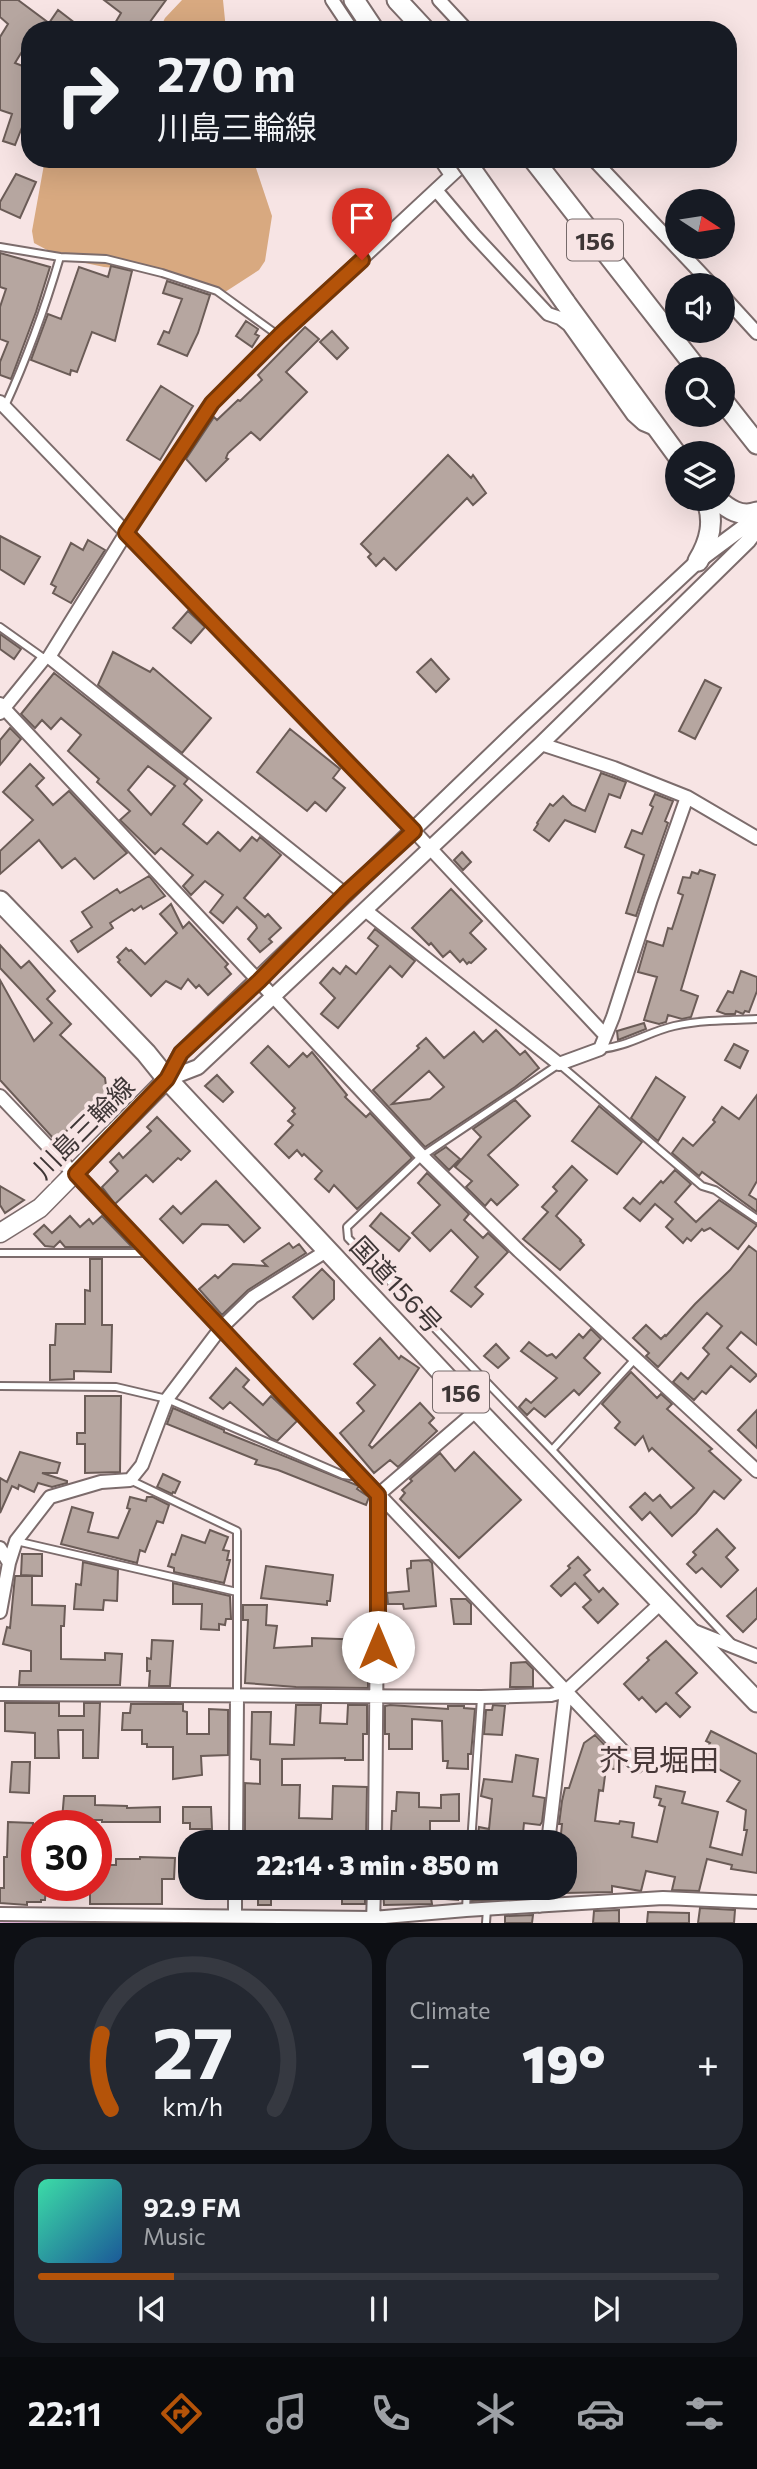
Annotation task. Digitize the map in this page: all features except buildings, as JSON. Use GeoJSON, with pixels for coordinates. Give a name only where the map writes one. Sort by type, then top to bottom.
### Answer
{"type":"FeatureCollection","features":[{"type":"Feature","properties":{"kind":"highway"},"geometry":{"type":"LineString","coordinates":[[354,0],[368,21]]}},
{"type":"Feature","properties":{"kind":"highway"},"geometry":{"type":"LineString","coordinates":[[397,0],[417,21]]}},
{"type":"Feature","properties":{"kind":"highway","name":"156"},"geometry":{"type":"LineString","coordinates":[[473,168],[565,302],[667,441]]}},
{"type":"Feature","properties":{"kind":"highway","name":"156"},"geometry":{"type":"LineString","coordinates":[[540,168],[687,357]]}},
{"type":"Feature","properties":{"kind":"highway"},"geometry":{"type":"LineString","coordinates":[[735,416],[757,444]]}},
{"type":"Feature","properties":{"kind":"highway"},"geometry":{"type":"LineString","coordinates":[[698,561],[709,537],[709,511]]}},
{"type":"Feature","properties":{"kind":"highway"},"geometry":{"type":"LineString","coordinates":[[734,511],[757,515]]}},
{"type":"Feature","properties":{"kind":"highway","name":"国道156号"},"geometry":{"type":"LineString","coordinates":[[0,901],[146,1053],[167,1079],[477,1410],[757,1702]]}},
{"type":"Feature","properties":{"kind":"main road","name":"川島三輪線"},"geometry":{"type":"LineString","coordinates":[[0,1233],[40,1208],[167,1079]]}},
{"type":"Feature","properties":{"kind":"street"},"geometry":{"type":"LineString","coordinates":[[332,0],[346,21]]}},
{"type":"Feature","properties":{"kind":"street"},"geometry":{"type":"LineString","coordinates":[[439,0],[459,21]]}},
{"type":"Feature","properties":{"kind":"street"},"geometry":{"type":"LineString","coordinates":[[447,168],[452,175]]}},
{"type":"Feature","properties":{"kind":"street"},"geometry":{"type":"LineString","coordinates":[[459,168],[279,336],[212,403],[46,658],[1,708],[422,1156],[519,1251],[757,1471]]}},
{"type":"Feature","properties":{"kind":"street"},"geometry":{"type":"LineString","coordinates":[[602,168],[701,273]]}},
{"type":"Feature","properties":{"kind":"street"},"geometry":{"type":"LineString","coordinates":[[436,190],[548,314],[560,317],[569,325],[638,420],[659,430]]}},
{"type":"Feature","properties":{"kind":"street"},"geometry":{"type":"LineString","coordinates":[[735,309],[756,333]]}},
{"type":"Feature","properties":{"kind":"street"},"geometry":{"type":"LineString","coordinates":[[3,404],[414,831],[605,1035]]}},
{"type":"Feature","properties":{"kind":"street"},"geometry":{"type":"LineString","coordinates":[[167,1079],[181,1053],[259,981],[345,894],[698,561],[757,515]]}},
{"type":"Feature","properties":{"kind":"street"},"geometry":{"type":"LineString","coordinates":[[167,1079],[198,1067],[541,744],[748,541],[757,529]]}},
{"type":"Feature","properties":{"kind":"street"},"geometry":{"type":"LineString","coordinates":[[46,658],[345,894]]}},
{"type":"Feature","properties":{"kind":"street"},"geometry":{"type":"LineString","coordinates":[[541,744],[614,768],[687,797],[757,838]]}},
{"type":"Feature","properties":{"kind":"street"},"geometry":{"type":"LineString","coordinates":[[365,910],[559,1064],[600,1049],[687,797]]}},
{"type":"Feature","properties":{"kind":"street"},"geometry":{"type":"LineString","coordinates":[[0,1096],[360,1478],[637,1766]]}},
{"type":"Feature","properties":{"kind":"street"},"geometry":{"type":"LineString","coordinates":[[0,1612],[16,1541],[50,1497],[101,1482],[130,1480],[142,1465],[167,1399],[220,1329],[253,1297],[328,1250]]}},
{"type":"Feature","properties":{"kind":"street"},"geometry":{"type":"LineString","coordinates":[[375,1830],[378,1495],[477,1410]]}},
{"type":"Feature","properties":{"kind":"street"},"geometry":{"type":"LineString","coordinates":[[0,1548],[9,1563]]}},
{"type":"Feature","properties":{"kind":"street"},"geometry":{"type":"LineString","coordinates":[[0,1694],[378,1698],[551,1695],[566,1691],[662,1602]]}},
{"type":"Feature","properties":{"kind":"street"},"geometry":{"type":"LineString","coordinates":[[687,1628],[757,1656]]}},
{"type":"Feature","properties":{"kind":"street"},"geometry":{"type":"LineString","coordinates":[[550,1830],[566,1691]]}},
{"type":"Feature","properties":{"kind":"street"},"geometry":{"type":"LineString","coordinates":[[236,1830],[237,1697]]}},
{"type":"Feature","properties":{"kind":"street"},"geometry":{"type":"LineString","coordinates":[[0,1914],[200,1919],[235,1916],[373,1921],[466,1909],[663,1898],[757,1902]]}},
{"type":"Feature","properties":{"kind":"street"},"geometry":{"type":"LineString","coordinates":[[235,1900],[235,1916]]}},
{"type":"Feature","properties":{"kind":"street"},"geometry":{"type":"LineString","coordinates":[[373,1921],[374,1900]]}},
{"type":"Feature","properties":{"kind":"street"},"geometry":{"type":"LineString","coordinates":[[541,1906],[542,1900]]}},
{"type":"Feature","properties":{"kind":"lane"},"geometry":{"type":"LineString","coordinates":[[0,247],[60,257],[106,259],[162,272],[217,291],[279,336]]}},
{"type":"Feature","properties":{"kind":"lane"},"geometry":{"type":"LineString","coordinates":[[3,404],[21,371],[60,257]]}},
{"type":"Feature","properties":{"kind":"lane"},"geometry":{"type":"LineString","coordinates":[[0,627],[46,658]]}},
{"type":"Feature","properties":{"kind":"lane"},"geometry":{"type":"LineString","coordinates":[[600,1049],[618,1048],[672,1026],[716,1020],[757,1019]]}},
{"type":"Feature","properties":{"kind":"lane"},"geometry":{"type":"LineString","coordinates":[[737,1648],[348,1238],[347,1227],[422,1156],[559,1064],[702,1186],[715,1190],[757,1219]]}},
{"type":"Feature","properties":{"kind":"lane"},"geometry":{"type":"LineString","coordinates":[[0,1253],[150,1253]]}},
{"type":"Feature","properties":{"kind":"lane"},"geometry":{"type":"LineString","coordinates":[[552,1450],[636,1357]]}},
{"type":"Feature","properties":{"kind":"lane"},"geometry":{"type":"LineString","coordinates":[[0,1386],[116,1387],[167,1399],[343,1475],[360,1478]]}},
{"type":"Feature","properties":{"kind":"lane"},"geometry":{"type":"LineString","coordinates":[[130,1480],[237,1531],[237,1697]]}},
{"type":"Feature","properties":{"kind":"lane"},"geometry":{"type":"LineString","coordinates":[[16,1541],[237,1592]]}},
{"type":"Feature","properties":{"kind":"lane"},"geometry":{"type":"LineString","coordinates":[[472,1830],[481,1697]]}},
{"type":"Feature","properties":{"kind":"lane"},"geometry":{"type":"LineString","coordinates":[[466,1900],[466,1909]]}},
{"type":"Feature","properties":{"kind":"lane"},"geometry":{"type":"LineString","coordinates":[[486,1923],[487,1909]]}},
{"type":"Feature","properties":{"kind":"shaded area"},"geometry":{"type":"Polygon","coordinates":[[[182,0],[223,0],[225,21],[164,21],[182,0]]]}},
{"type":"Feature","properties":{"kind":"shaded area"},"geometry":{"type":"Polygon","coordinates":[[[43,168],[256,168],[272,216],[265,261],[259,270],[222,294],[212,294],[184,278],[62,258],[34,243],[32,231],[43,168]]]}},
{"type":"Feature","properties":{"kind":"waterway"},"geometry":{"type":"LineString","coordinates":[[0,1922],[91,1923]]}},
{"type":"Feature","properties":{"kind":"district","name":"芥見堀田"},"geometry":{"type":"Point","coordinates":[659,1758]}},
{"type":"Feature","properties":{"kind":"route"},"geometry":{"type":"LineString","coordinates":[[362,260],[280,335],[212,403],[126,533],[414,831],[181,1053],[167,1079],[76,1174],[378,1495],[378,1647]]}}]}
